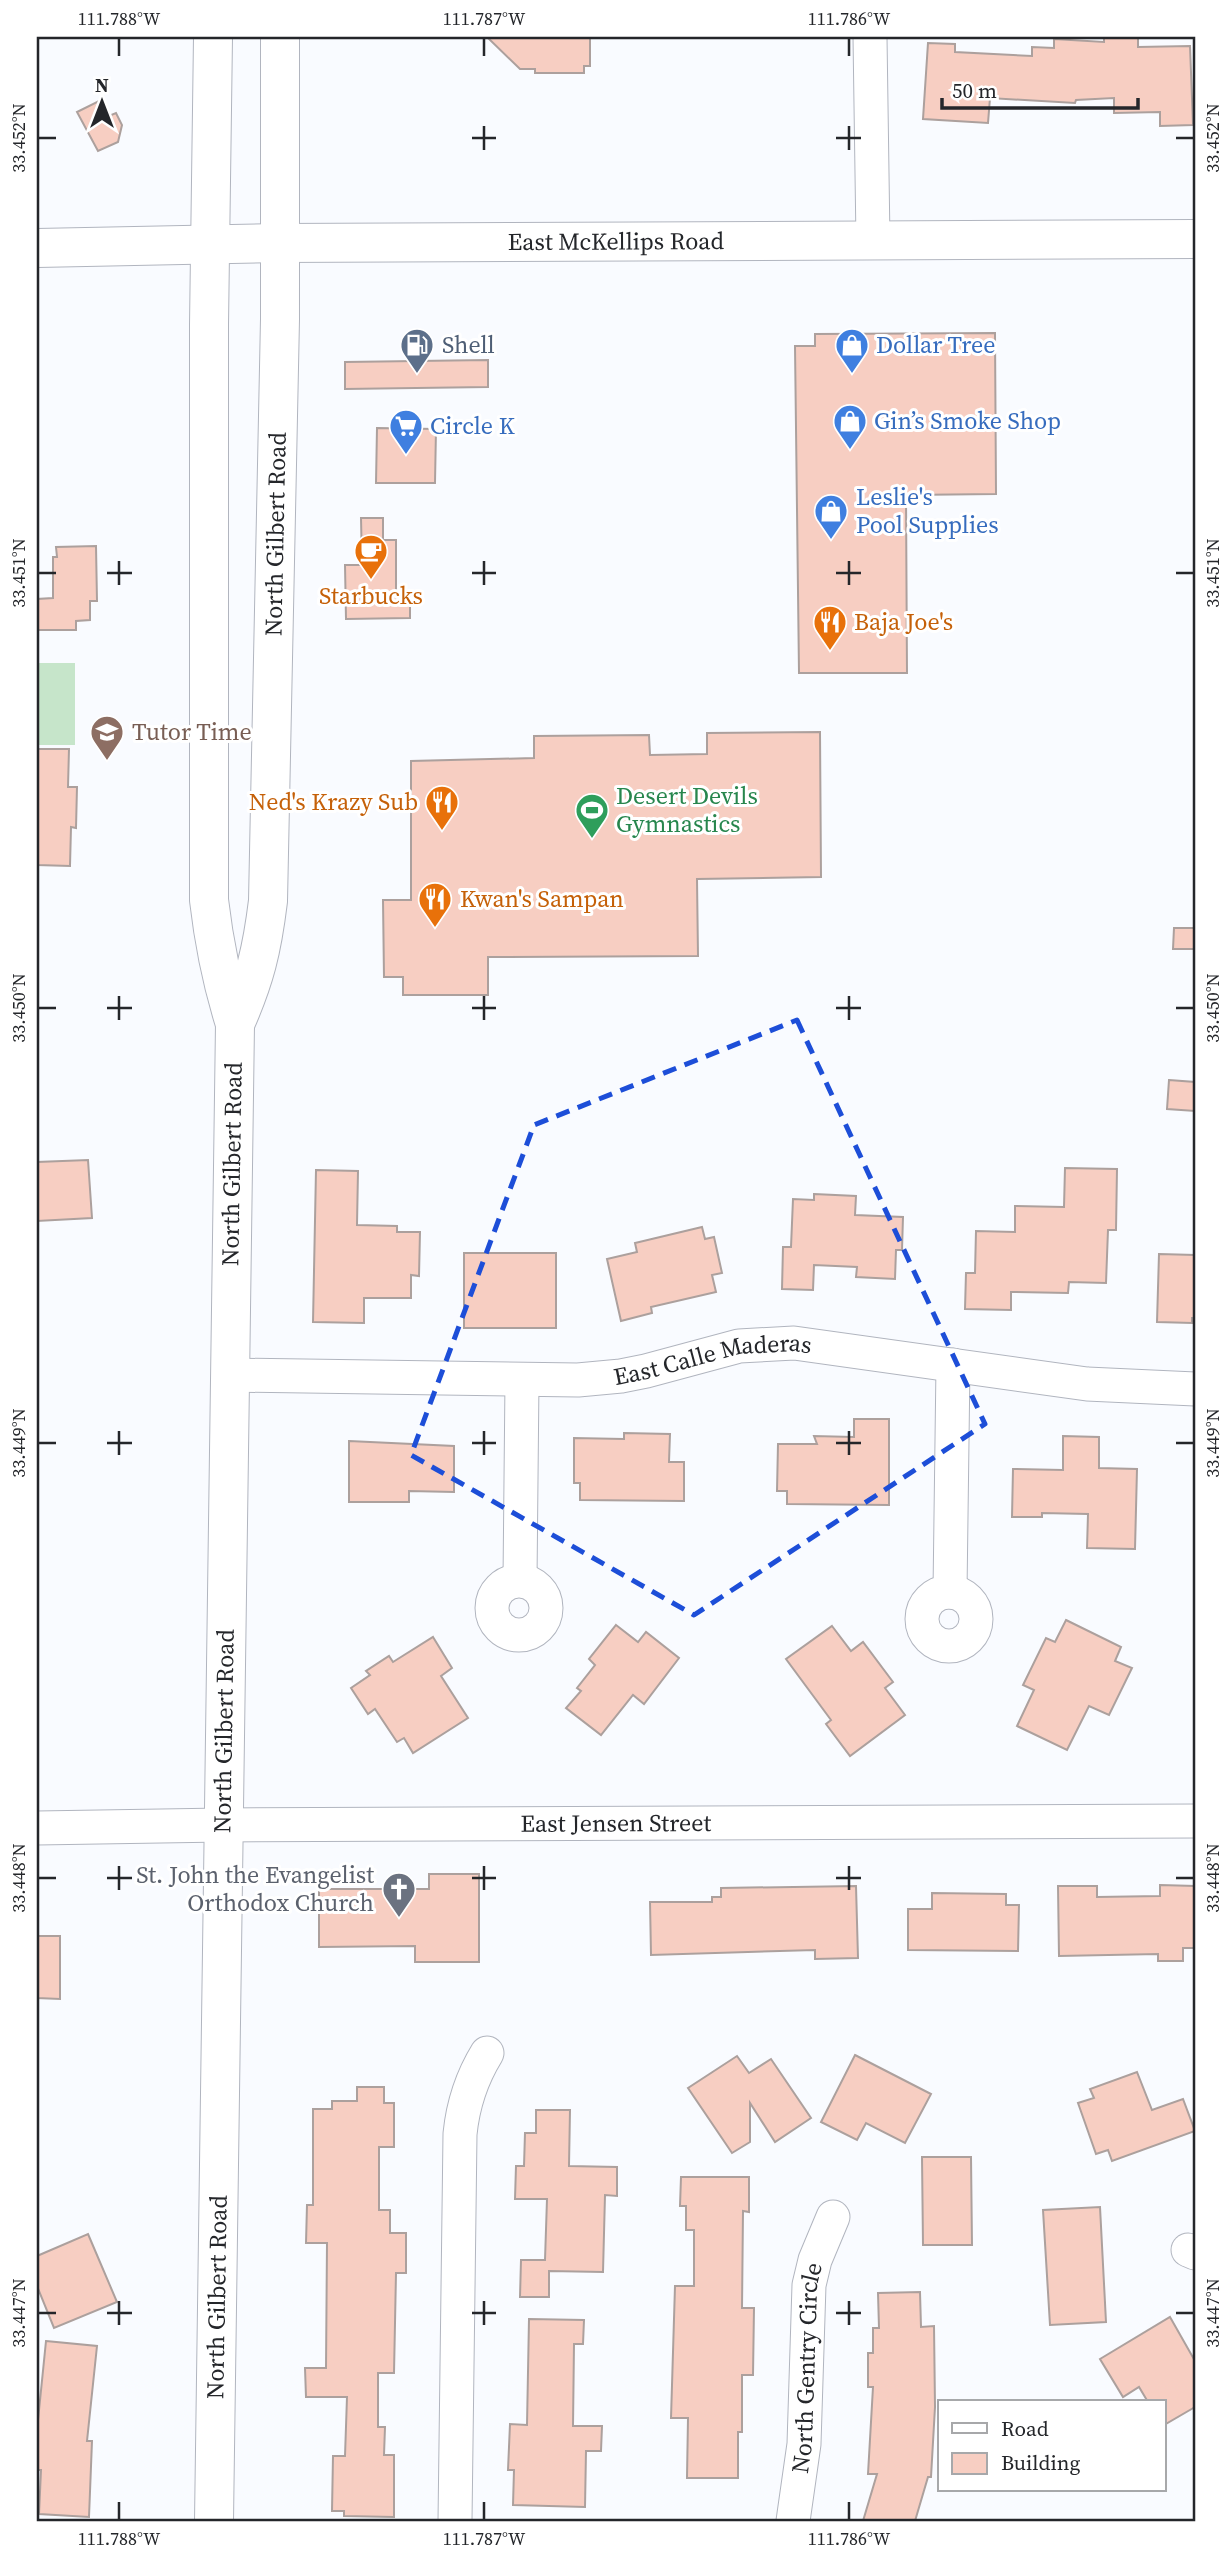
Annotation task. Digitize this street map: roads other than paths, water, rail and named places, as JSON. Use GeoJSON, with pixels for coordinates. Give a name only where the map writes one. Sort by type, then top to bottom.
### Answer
{"type":"FeatureCollection","features":[{"type":"Feature","properties":{"kind":"main road","name":"North Gilbert Road"},"geometry":{"type":"LineString","coordinates":[[213,37],[209,244],[209,900],[223,987],[235,1024],[214,2521]]}},
{"type":"Feature","properties":{"kind":"main road","name":"North Gilbert Road"},"geometry":{"type":"LineString","coordinates":[[235,1024],[252,986],[262,947],[268,901],[279,243],[279,37]]}},
{"type":"Feature","properties":{"kind":"main road","name":"East McKellips Road"},"geometry":{"type":"LineString","coordinates":[[37,248],[279,243],[1195,239]]}},
{"type":"Feature","properties":{"kind":"street"},"geometry":{"type":"LineString","coordinates":[[870,37],[873,241]]}},
{"type":"Feature","properties":{"kind":"street","name":"East Calle Maderas"},"geometry":{"type":"LineString","coordinates":[[229,1375],[578,1380],[621,1376],[712,1352],[766,1343],[794,1343],[1087,1384],[1195,1389]]}},
{"type":"Feature","properties":{"kind":"street"},"geometry":{"type":"LineString","coordinates":[[950,1592],[953,1365]]}},
{"type":"Feature","properties":{"kind":"street"},"geometry":{"type":"LineString","coordinates":[[520,1580],[522,1380]]}},
{"type":"Feature","properties":{"kind":"street","name":"East Jensen Street"},"geometry":{"type":"LineString","coordinates":[[37,1828],[1195,1821]]}},
{"type":"Feature","properties":{"kind":"street"},"geometry":{"type":"LineString","coordinates":[[455,2521],[460,2134],[468,2091],[476,2070],[487,2053]]}},
{"type":"Feature","properties":{"kind":"street","name":"North Gentry Circle"},"geometry":{"type":"LineString","coordinates":[[793,2521],[804,2444],[809,2285],[819,2248],[833,2217]]}},
{"type":"Feature","properties":{"kind":"place","name":"Shell"},"geometry":{"type":"Point","coordinates":[417,375]}},
{"type":"Feature","properties":{"kind":"place","name":"Dollar Tree"},"geometry":{"type":"Point","coordinates":[852,375]}},
{"type":"Feature","properties":{"kind":"place","name":"Gin’s Smoke Shop"},"geometry":{"type":"Point","coordinates":[850,451]}},
{"type":"Feature","properties":{"kind":"place","name":"Circle K"},"geometry":{"type":"Point","coordinates":[406,456]}},
{"type":"Feature","properties":{"kind":"place","name":"Leslie's Pool Supplies"},"geometry":{"type":"Point","coordinates":[831,541]}},
{"type":"Feature","properties":{"kind":"place","name":"Starbucks"},"geometry":{"type":"Point","coordinates":[371,581]}},
{"type":"Feature","properties":{"kind":"place","name":"Baja Joe's"},"geometry":{"type":"Point","coordinates":[830,652]}},
{"type":"Feature","properties":{"kind":"place","name":"Tutor Time"},"geometry":{"type":"Point","coordinates":[107,762]}},
{"type":"Feature","properties":{"kind":"place","name":"Ned's Krazy Sub"},"geometry":{"type":"Point","coordinates":[442,832]}},
{"type":"Feature","properties":{"kind":"place","name":"Desert Devils Gymnastics"},"geometry":{"type":"Point","coordinates":[592,840]}},
{"type":"Feature","properties":{"kind":"place","name":"Kwan's Sampan"},"geometry":{"type":"Point","coordinates":[435,929]}},
{"type":"Feature","properties":{"kind":"place","name":"St. John the Evangelist Orthodox Church"},"geometry":{"type":"Point","coordinates":[399,1919]}}]}
